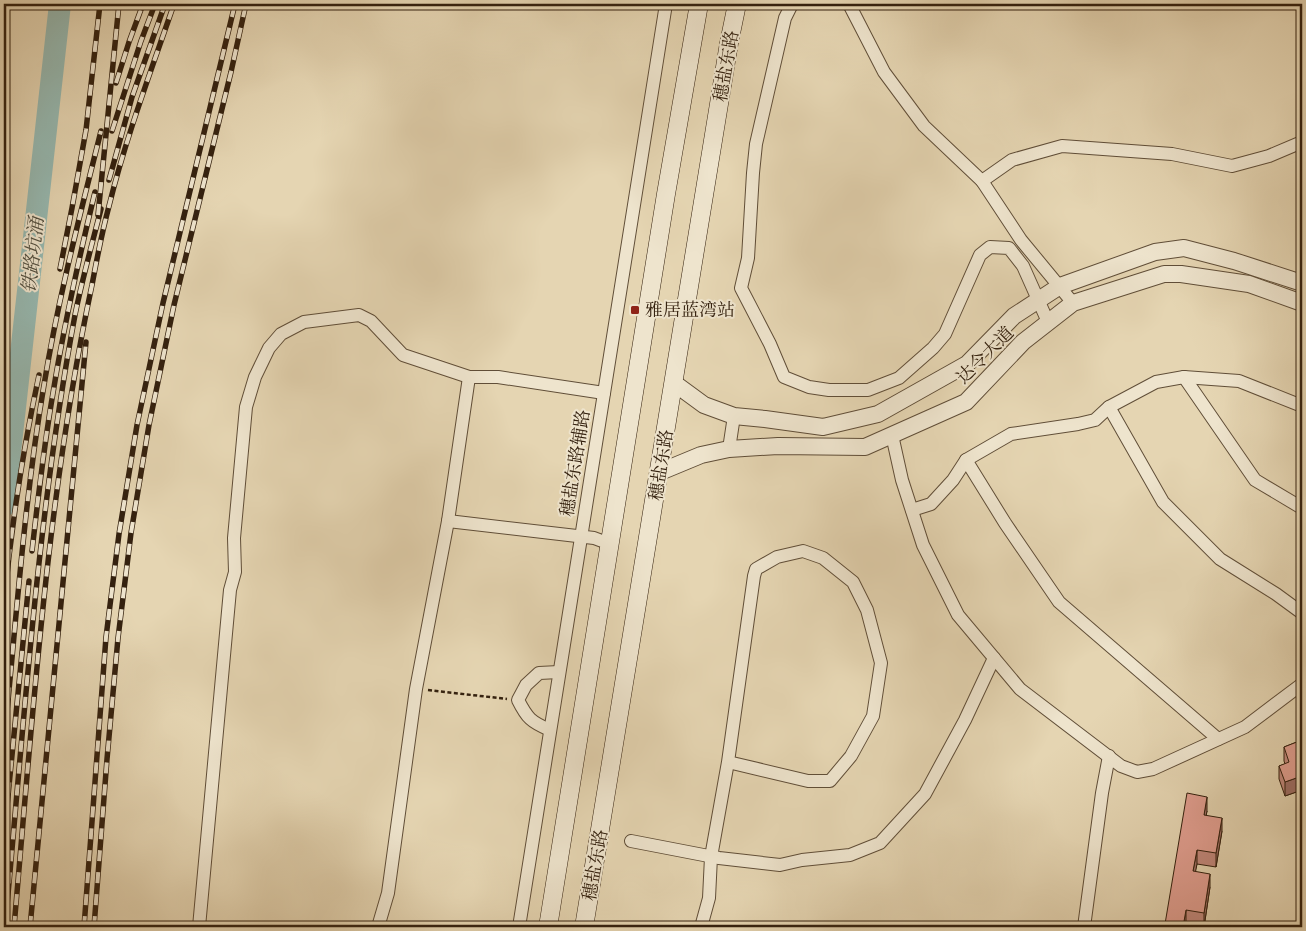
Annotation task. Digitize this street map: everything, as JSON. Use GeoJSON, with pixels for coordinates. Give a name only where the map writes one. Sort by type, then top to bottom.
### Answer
{"type":"FeatureCollection","features":[{"type":"Feature","properties":{"kind":"main road","name":"穗盐东路"},"geometry":{"type":"LineString","coordinates":[[548,927],[698,4]]}},
{"type":"Feature","properties":{"kind":"main road","name":"穗盐东路"},"geometry":{"type":"LineString","coordinates":[[584,927],[729,43],[737,4]]}},
{"type":"Feature","properties":{"kind":"street","name":"穗盐东路辅路"},"geometry":{"type":"LineString","coordinates":[[519,927],[666,4]]}},
{"type":"Feature","properties":{"kind":"street"},"geometry":{"type":"LineString","coordinates":[[792,4],[785,18],[756,144],[748,258],[741,288],[770,344],[784,377],[809,387],[829,390],[868,390],[899,378],[933,348],[944,334],[980,255],[990,246],[1009,248],[1023,266],[1048,322]]}},
{"type":"Feature","properties":{"kind":"street"},"geometry":{"type":"LineString","coordinates":[[849,4],[884,72],[924,126],[982,181],[1021,240],[1073,303]]}},
{"type":"Feature","properties":{"kind":"street"},"geometry":{"type":"LineString","coordinates":[[982,181],[1012,160],[1062,146],[1172,154],[1232,166],[1269,156],[1302,142]]}},
{"type":"Feature","properties":{"kind":"street","name":"达令大道"},"geometry":{"type":"LineString","coordinates":[[674,383],[704,405],[734,416],[765,418],[823,427],[878,414],[967,364],[1014,316],[1060,286],[1156,252],[1184,248],[1234,260],[1302,283]]}},
{"type":"Feature","properties":{"kind":"street","name":"达令大道"},"geometry":{"type":"LineString","coordinates":[[660,472],[701,455],[729,449],[778,446],[865,447],[966,402],[1023,342],[1073,303],[1164,274],[1181,274],[1249,284],[1302,303]]}},
{"type":"Feature","properties":{"kind":"street"},"geometry":{"type":"LineString","coordinates":[[199,927],[230,590],[235,572],[234,538],[246,407],[255,377],[269,348],[280,334],[304,322],[359,315],[371,321],[403,355],[469,377],[498,377],[604,393]]}},
{"type":"Feature","properties":{"kind":"street"},"geometry":{"type":"LineString","coordinates":[[378,927],[388,893],[416,689],[448,521],[469,377]]}},
{"type":"Feature","properties":{"kind":"street"},"geometry":{"type":"LineString","coordinates":[[912,510],[931,504],[953,480],[966,460],[1011,434],[1095,420],[1109,407],[1156,382],[1184,377],[1239,381],[1302,406]]}},
{"type":"Feature","properties":{"kind":"street"},"geometry":{"type":"LineString","coordinates":[[1184,377],[1255,480],[1302,508]]}},
{"type":"Feature","properties":{"kind":"street"},"geometry":{"type":"LineString","coordinates":[[1109,407],[1163,502],[1220,559],[1276,594],[1302,613]]}},
{"type":"Feature","properties":{"kind":"street"},"geometry":{"type":"LineString","coordinates":[[729,449],[734,416]]}},
{"type":"Feature","properties":{"kind":"street"},"geometry":{"type":"LineString","coordinates":[[892,435],[902,480],[923,546],[958,615],[1020,689],[1121,766],[1138,772],[1153,769],[1246,727],[1302,684]]}},
{"type":"Feature","properties":{"kind":"street"},"geometry":{"type":"LineString","coordinates":[[966,460],[1059,602],[1218,739]]}},
{"type":"Feature","properties":{"kind":"street"},"geometry":{"type":"LineString","coordinates":[[448,521],[594,538],[610,544]]}},
{"type":"Feature","properties":{"kind":"street"},"geometry":{"type":"LineString","coordinates":[[701,927],[709,898],[711,857],[728,762],[756,568],[777,557],[803,551],[823,558],[853,582],[867,610],[881,663],[873,716],[851,756],[830,781],[808,781],[728,762]]}},
{"type":"Feature","properties":{"kind":"street"},"geometry":{"type":"LineString","coordinates":[[631,841],[711,857],[780,865],[802,860],[850,855],[880,843],[925,794],[965,720],[994,658]]}},
{"type":"Feature","properties":{"kind":"street"},"geometry":{"type":"LineString","coordinates":[[550,730],[534,723],[523,711],[518,700],[526,685],[539,673],[559,672]]}},
{"type":"Feature","properties":{"kind":"street"},"geometry":{"type":"LineString","coordinates":[[1084,927],[1102,793],[1109,756]]}},
{"type":"Feature","properties":{"kind":"path"},"geometry":{"type":"LineString","coordinates":[[416,689],[518,700]]}},
{"type":"Feature","properties":{"kind":"building"},"geometry":{"type":"Polygon","coordinates":[[[1302,740],[1302,776],[1285,782],[1279,766],[1289,762],[1284,747],[1302,740]]]}},
{"type":"Feature","properties":{"kind":"building"},"geometry":{"type":"Polygon","coordinates":[[[1187,793],[1207,797],[1204,815],[1222,818],[1216,853],[1197,850],[1193,871],[1210,874],[1204,913],[1186,910],[1183,927],[1165,924],[1187,793]]]}},
{"type":"Feature","properties":{"kind":"waterway","name":"铁路坑涌"},"geometry":{"type":"LineString","coordinates":[[4,506],[60,4]]}},
{"type":"Feature","properties":{"kind":"railway"},"geometry":{"type":"LineString","coordinates":[[60,269],[86,130],[100,4]]}},
{"type":"Feature","properties":{"kind":"railway"},"geometry":{"type":"LineString","coordinates":[[98,215],[119,4]]}},
{"type":"Feature","properties":{"kind":"railway"},"geometry":{"type":"LineString","coordinates":[[116,83],[143,4]]}},
{"type":"Feature","properties":{"kind":"railway"},"geometry":{"type":"LineString","coordinates":[[112,131],[155,4]]}},
{"type":"Feature","properties":{"kind":"railway"},"geometry":{"type":"LineString","coordinates":[[109,180],[132,97],[165,4]]}},
{"type":"Feature","properties":{"kind":"railway"},"geometry":{"type":"LineString","coordinates":[[14,927],[43,604],[64,444],[77,364],[106,216],[139,104],[174,4]]}},
{"type":"Feature","properties":{"kind":"railway"},"geometry":{"type":"LineString","coordinates":[[84,927],[106,637],[119,534],[137,425],[163,303],[235,4]]}},
{"type":"Feature","properties":{"kind":"railway"},"geometry":{"type":"LineString","coordinates":[[94,927],[118,638],[131,533],[149,425],[174,305],[246,4]]}},
{"type":"Feature","properties":{"kind":"railway"},"geometry":{"type":"LineString","coordinates":[[4,742],[21,563],[37,429],[63,289],[101,131]]}},
{"type":"Feature","properties":{"kind":"railway"},"geometry":{"type":"LineString","coordinates":[[32,551],[44,452],[57,368],[95,192]]}},
{"type":"Feature","properties":{"kind":"railway"},"geometry":{"type":"LineString","coordinates":[[5,927],[25,697],[51,468],[75,315],[101,209]]}},
{"type":"Feature","properties":{"kind":"railway"},"geometry":{"type":"LineString","coordinates":[[30,927],[86,342]]}},
{"type":"Feature","properties":{"kind":"railway"},"geometry":{"type":"LineString","coordinates":[[4,604],[18,489],[39,375]]}},
{"type":"Feature","properties":{"kind":"railway"},"geometry":{"type":"LineString","coordinates":[[4,837],[29,581]]}},
{"type":"Feature","properties":{"kind":"place","name":"雅居蓝湾站"},"geometry":{"type":"Point","coordinates":[635,310]}}]}
